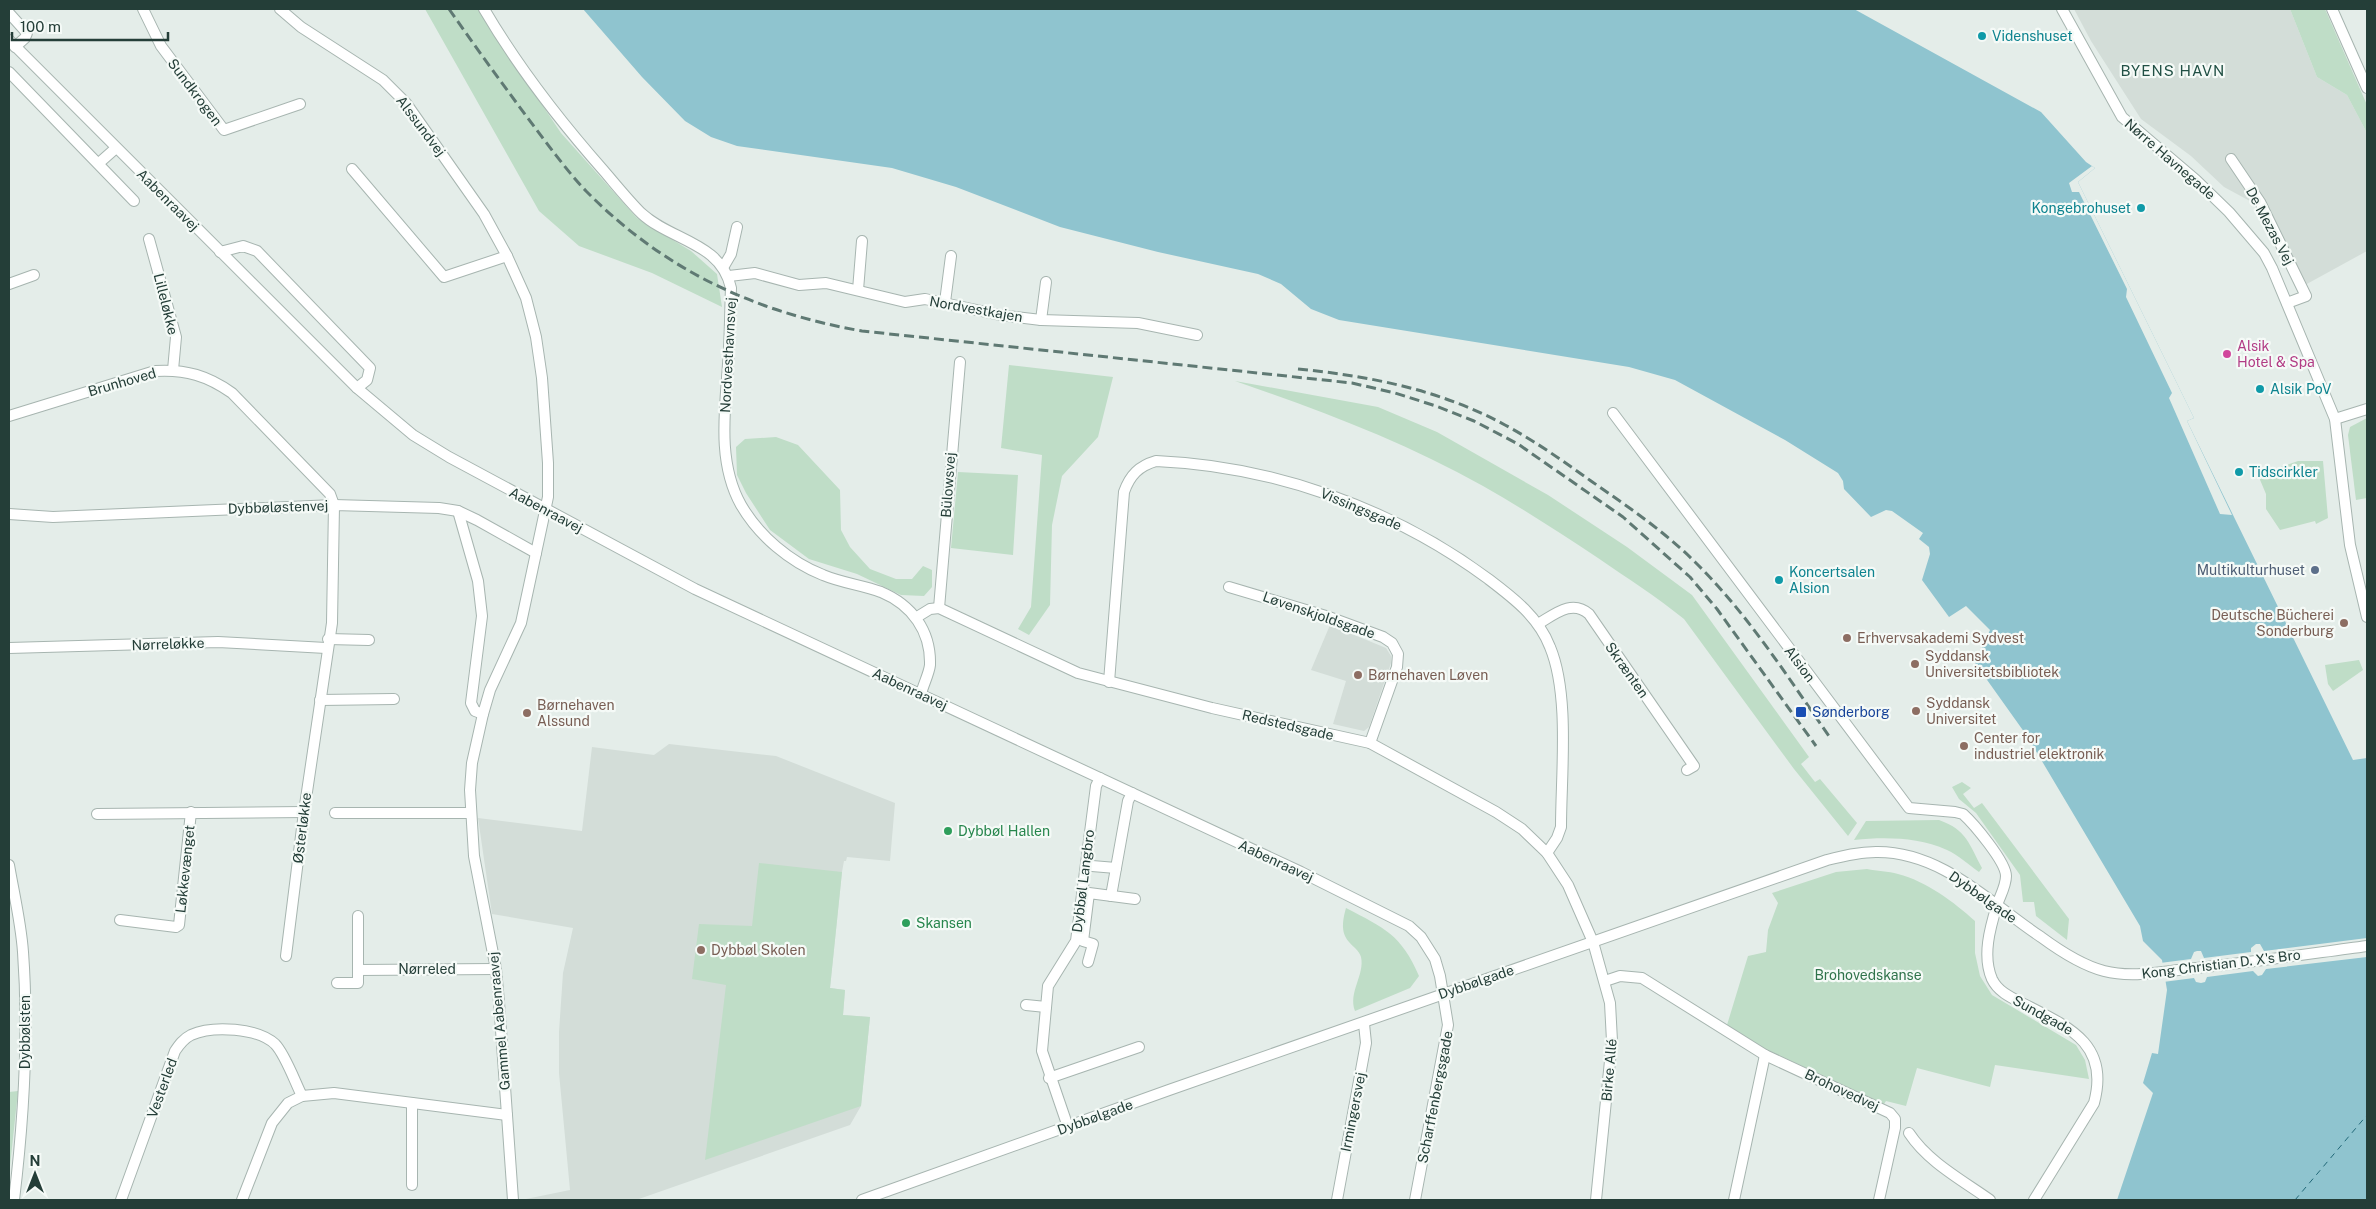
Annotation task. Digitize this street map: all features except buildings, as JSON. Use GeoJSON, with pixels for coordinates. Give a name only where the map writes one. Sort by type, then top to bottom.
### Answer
{"type":"FeatureCollection","features":[{"type":"Feature","properties":{"kind":"street","name":"Sundkrogen"},"geometry":{"type":"LineString","coordinates":[[143,9],[161,46],[224,130],[300,104]]}},
{"type":"Feature","properties":{"kind":"street","name":"Alssundvej"},"geometry":{"type":"LineString","coordinates":[[280,9],[300,27],[383,80],[406,103],[484,214],[507,256],[526,298],[536,337],[542,378],[548,463],[548,497],[544,510]]}},
{"type":"Feature","properties":{"kind":"street","name":"Nordvesthavnsvej"},"geometry":{"type":"LineString","coordinates":[[484,9],[510,52],[569,131],[642,214],[658,226],[698,246],[724,266],[729,276],[731,288],[724,434],[728,470],[741,504],[762,532],[791,559],[823,576],[882,593],[904,604],[917,617],[927,639],[930,667],[920,694]]}},
{"type":"Feature","properties":{"kind":"street","name":"Nørre Havnegade"},"geometry":{"type":"LineString","coordinates":[[2062,9],[2122,116],[2196,180],[2248,233],[2272,268],[2335,420],[2350,545],[2367,617]]}},
{"type":"Feature","properties":{"kind":"street"},"geometry":{"type":"LineString","coordinates":[[2332,9],[2367,88]]}},
{"type":"Feature","properties":{"kind":"street","name":"Aabenraavej"},"geometry":{"type":"LineString","coordinates":[[9,13],[27,33],[25,38],[12,43],[357,388],[413,435],[544,510],[695,589],[1353,897],[1409,926],[1421,936],[1435,959],[1443,994]]}},
{"type":"Feature","properties":{"kind":"street","name":"Aabenraavej"},"geometry":{"type":"LineString","coordinates":[[9,72],[134,201]]}},
{"type":"Feature","properties":{"kind":"street"},"geometry":{"type":"LineString","coordinates":[[99,163],[116,148]]}},
{"type":"Feature","properties":{"kind":"street","name":"De Mezas Vej"},"geometry":{"type":"LineString","coordinates":[[2231,159],[2260,202],[2306,296],[2287,303]]}},
{"type":"Feature","properties":{"kind":"street"},"geometry":{"type":"LineString","coordinates":[[352,169],[444,277],[507,256]]}},
{"type":"Feature","properties":{"kind":"street"},"geometry":{"type":"LineString","coordinates":[[724,266],[731,254],[737,228]]}},
{"type":"Feature","properties":{"kind":"street","name":"Lilleløkke"},"geometry":{"type":"LineString","coordinates":[[150,239],[176,338],[173,370]]}},
{"type":"Feature","properties":{"kind":"street"},"geometry":{"type":"LineString","coordinates":[[858,290],[862,241]]}},
{"type":"Feature","properties":{"kind":"street"},"geometry":{"type":"LineString","coordinates":[[220,252],[243,246],[257,250],[370,368],[367,380],[357,388]]}},
{"type":"Feature","properties":{"kind":"street"},"geometry":{"type":"LineString","coordinates":[[945,302],[951,256]]}},
{"type":"Feature","properties":{"kind":"street","name":"Nordvestkajen"},"geometry":{"type":"LineString","coordinates":[[729,276],[755,273],[799,285],[826,283],[905,302],[925,299],[1000,315],[1040,320],[1138,323],[1197,335]]}},
{"type":"Feature","properties":{"kind":"street"},"geometry":{"type":"LineString","coordinates":[[9,284],[34,276]]}},
{"type":"Feature","properties":{"kind":"street"},"geometry":{"type":"LineString","coordinates":[[1040,320],[1046,282]]}},
{"type":"Feature","properties":{"kind":"street","name":"Bülowsvej"},"geometry":{"type":"LineString","coordinates":[[939,608],[960,362]]}},
{"type":"Feature","properties":{"kind":"street","name":"Brunhoved"},"geometry":{"type":"LineString","coordinates":[[9,416],[156,372],[173,370],[198,374],[215,381],[232,393],[330,494],[334,504]]}},
{"type":"Feature","properties":{"kind":"street"},"geometry":{"type":"LineString","coordinates":[[2335,420],[2367,409]]}},
{"type":"Feature","properties":{"kind":"street","name":"Alsion"},"geometry":{"type":"LineString","coordinates":[[1613,413],[1909,808],[1955,812],[1968,818],[2005,869],[2004,885],[1997,906]]}},
{"type":"Feature","properties":{"kind":"street","name":"Vissingsgade"},"geometry":{"type":"LineString","coordinates":[[1109,682],[1124,492],[1128,480],[1135,471],[1145,464],[1156,461],[1235,469],[1304,485],[1347,501],[1410,530],[1468,565],[1517,601],[1538,624],[1550,646],[1562,695],[1561,827],[1557,838],[1547,852]]}},
{"type":"Feature","properties":{"kind":"street","name":"Dybbøløstenvej"},"geometry":{"type":"LineString","coordinates":[[9,514],[53,516],[334,504],[439,508],[458,512],[536,553]]}},
{"type":"Feature","properties":{"kind":"street","name":"Østerløkke"},"geometry":{"type":"LineString","coordinates":[[286,956],[327,643],[332,623],[334,504]]}},
{"type":"Feature","properties":{"kind":"street","name":"Gammel Aabenraavej"},"geometry":{"type":"LineString","coordinates":[[513,1200],[496,969],[474,856],[470,813],[472,763],[490,690],[521,623],[544,510]]}},
{"type":"Feature","properties":{"kind":"street"},"geometry":{"type":"LineString","coordinates":[[458,512],[478,581],[482,616],[471,704],[475,711],[483,714]]}},
{"type":"Feature","properties":{"kind":"street","name":"Løvenskjoldsgade"},"geometry":{"type":"LineString","coordinates":[[1229,587],[1326,616],[1392,643],[1398,654],[1398,667],[1370,743]]}},
{"type":"Feature","properties":{"kind":"street","name":"Skrænten"},"geometry":{"type":"LineString","coordinates":[[1538,624],[1574,606],[1581,608],[1589,614],[1694,766],[1687,770]]}},
{"type":"Feature","properties":{"kind":"street"},"geometry":{"type":"LineString","coordinates":[[917,617],[930,609],[939,608]]}},
{"type":"Feature","properties":{"kind":"street","name":"Redstedsgade"},"geometry":{"type":"LineString","coordinates":[[939,608],[1070,669],[1109,682],[1370,743],[1496,812],[1522,830],[1547,852],[1568,885],[1593,942]]}},
{"type":"Feature","properties":{"kind":"street"},"geometry":{"type":"LineString","coordinates":[[327,643],[369,640]]}},
{"type":"Feature","properties":{"kind":"street","name":"Nørreløkke"},"geometry":{"type":"LineString","coordinates":[[9,648],[218,642],[327,643]]}},
{"type":"Feature","properties":{"kind":"street"},"geometry":{"type":"LineString","coordinates":[[320,700],[394,699]]}},
{"type":"Feature","properties":{"kind":"street","name":"Dybbøl Langbro"},"geometry":{"type":"LineString","coordinates":[[1068,1127],[1049,1078],[1042,1051],[1046,1007],[1048,986],[1076,941],[1096,786],[1100,778]]}},
{"type":"Feature","properties":{"kind":"street"},"geometry":{"type":"LineString","coordinates":[[1111,896],[1128,800],[1132,793]]}},
{"type":"Feature","properties":{"kind":"street","name":"Løkkevænget"},"geometry":{"type":"LineString","coordinates":[[120,920],[176,927],[179,925],[191,812]]}},
{"type":"Feature","properties":{"kind":"street","name":"Løkkevænget"},"geometry":{"type":"LineString","coordinates":[[97,814],[304,812]]}},
{"type":"Feature","properties":{"kind":"street"},"geometry":{"type":"LineString","coordinates":[[335,813],[470,813]]}},
{"type":"Feature","properties":{"kind":"street","name":"Dybbølgade"},"geometry":{"type":"LineString","coordinates":[[862,1200],[1827,860],[1863,853],[1896,853],[1929,863],[1977,889],[1997,906],[2076,959]]}},
{"type":"Feature","properties":{"kind":"street","name":"Dybbølsten"},"geometry":{"type":"LineString","coordinates":[[9,865],[23,950],[26,1000],[26,1091],[14,1200]]}},
{"type":"Feature","properties":{"kind":"street"},"geometry":{"type":"LineString","coordinates":[[1092,866],[1116,868]]}},
{"type":"Feature","properties":{"kind":"street"},"geometry":{"type":"LineString","coordinates":[[1088,962],[1093,944],[1083,940],[1089,893],[1135,899]]}},
{"type":"Feature","properties":{"kind":"street","name":"Sundgade"},"geometry":{"type":"LineString","coordinates":[[1997,906],[1987,951],[1992,979],[2000,990],[2011,998],[2069,1027],[2083,1040],[2092,1053],[2097,1069],[2099,1085],[2094,1103],[2034,1200]]}},
{"type":"Feature","properties":{"kind":"street"},"geometry":{"type":"LineString","coordinates":[[338,983],[358,983],[358,916]]}},
{"type":"Feature","properties":{"kind":"street","name":"Birke Allé"},"geometry":{"type":"LineString","coordinates":[[1593,942],[1612,1012],[1612,1041],[1596,1200]]}},
{"type":"Feature","properties":{"kind":"street","name":"Kong Christian D. X's Bro"},"geometry":{"type":"LineString","coordinates":[[2076,959],[2103,970],[2138,974],[2367,946]]}},
{"type":"Feature","properties":{"kind":"street","name":"Nørreled"},"geometry":{"type":"LineString","coordinates":[[358,970],[496,969]]}},
{"type":"Feature","properties":{"kind":"street","name":"Brohovedvej"},"geometry":{"type":"LineString","coordinates":[[1605,982],[1620,976],[1642,978],[1765,1055],[1890,1114],[1895,1119],[1895,1128],[1879,1200]]}},
{"type":"Feature","properties":{"kind":"street","name":"Scharffenbergsgade"},"geometry":{"type":"LineString","coordinates":[[1415,1200],[1447,1039],[1448,1025],[1443,994]]}},
{"type":"Feature","properties":{"kind":"street"},"geometry":{"type":"LineString","coordinates":[[1026,1005],[1046,1007]]}},
{"type":"Feature","properties":{"kind":"street","name":"Irmingersvej"},"geometry":{"type":"LineString","coordinates":[[1337,1200],[1366,1043],[1364,1024]]}},
{"type":"Feature","properties":{"kind":"street","name":"Vesterled"},"geometry":{"type":"LineString","coordinates":[[121,1200],[175,1052],[181,1042],[190,1035],[203,1031],[243,1030],[265,1036],[277,1046],[302,1096]]}},
{"type":"Feature","properties":{"kind":"street"},"geometry":{"type":"LineString","coordinates":[[1049,1078],[1139,1047]]}},
{"type":"Feature","properties":{"kind":"street"},"geometry":{"type":"LineString","coordinates":[[1734,1200],[1765,1055]]}},
{"type":"Feature","properties":{"kind":"street"},"geometry":{"type":"LineString","coordinates":[[242,1200],[272,1123],[288,1103],[302,1096],[334,1093],[507,1115]]}},
{"type":"Feature","properties":{"kind":"street"},"geometry":{"type":"LineString","coordinates":[[412,1103],[412,1184]]}},
{"type":"Feature","properties":{"kind":"street"},"geometry":{"type":"LineString","coordinates":[[1909,1132],[1916,1143],[1937,1163],[1990,1200]]}},
{"type":"Feature","properties":{"kind":"shaded area"},"geometry":{"type":"Polygon","coordinates":[[[2074,9],[2290,9],[2317,77],[2347,95],[2367,133],[2367,251],[2305,285],[2261,207],[2224,187],[2191,156],[2141,119],[2091,41],[2074,9]]]}},
{"type":"Feature","properties":{"kind":"shaded area","name":"Børnehaven Løven"},"geometry":{"type":"Polygon","coordinates":[[[1330,625],[1386,648],[1391,656],[1391,663],[1369,727],[1364,731],[1333,724],[1346,681],[1311,670],[1330,625]]]}},
{"type":"Feature","properties":{"kind":"shaded area","name":"Dybbøl Skolen"},"geometry":{"type":"Polygon","coordinates":[[[669,744],[776,756],[895,803],[890,861],[847,857],[846,861],[844,861],[842,872],[830,988],[845,990],[843,1015],[870,1017],[861,1106],[850,1125],[636,1200],[521,1200],[570,1190],[559,1073],[559,1032],[563,973],[573,928],[492,914],[478,818],[582,831],[592,747],[654,755],[669,744]]]}},
{"type":"Feature","properties":{"kind":"green space"},"geometry":{"type":"Polygon","coordinates":[[[425,9],[478,9],[561,133],[637,218],[691,251],[717,274],[722,307],[652,273],[579,246],[539,211],[425,9]]]}},
{"type":"Feature","properties":{"kind":"green space"},"geometry":{"type":"Polygon","coordinates":[[[2290,9],[2325,9],[2367,105],[2367,133],[2347,95],[2317,77],[2290,9]]]}},
{"type":"Feature","properties":{"kind":"green space"},"geometry":{"type":"Polygon","coordinates":[[[1009,365],[1113,377],[1098,437],[1062,476],[1052,525],[1050,605],[1029,635],[1018,629],[1031,607],[1042,455],[1001,448],[1009,365]]]}},
{"type":"Feature","properties":{"kind":"green space"},"geometry":{"type":"Polygon","coordinates":[[[1235,381],[1378,407],[1437,432],[1548,495],[1627,547],[1692,595],[1809,757],[1801,764],[1815,782],[1820,779],[1857,823],[1848,836],[1794,769],[1684,619],[1663,603],[1541,521],[1498,494],[1453,470],[1361,428],[1235,381]]]}},
{"type":"Feature","properties":{"kind":"green space"},"geometry":{"type":"Polygon","coordinates":[[[2367,418],[2367,498],[2356,500],[2348,435],[2350,427],[2367,418]]]}},
{"type":"Feature","properties":{"kind":"green space"},"geometry":{"type":"Polygon","coordinates":[[[776,437],[798,445],[840,490],[841,530],[850,547],[870,569],[896,579],[912,579],[923,566],[932,570],[932,587],[924,596],[901,595],[857,574],[809,559],[770,530],[746,493],[737,475],[736,447],[745,439],[776,437]]]}},
{"type":"Feature","properties":{"kind":"green space"},"geometry":{"type":"Polygon","coordinates":[[[2298,461],[2323,461],[2328,518],[2316,524],[2315,521],[2280,530],[2266,509],[2266,494],[2258,475],[2298,461]]]}},
{"type":"Feature","properties":{"kind":"green space"},"geometry":{"type":"Polygon","coordinates":[[[958,472],[1018,475],[1013,555],[951,548],[958,472]]]}},
{"type":"Feature","properties":{"kind":"green space"},"geometry":{"type":"Polygon","coordinates":[[[2359,660],[2363,670],[2333,691],[2328,684],[2325,665],[2359,660]]]}},
{"type":"Feature","properties":{"kind":"green space"},"geometry":{"type":"Polygon","coordinates":[[[1962,782],[1971,788],[1963,794],[1974,808],[1982,803],[2069,919],[2067,940],[2036,916],[2034,902],[2023,902],[2020,875],[1976,813],[1959,799],[1952,787],[1962,782]]]}},
{"type":"Feature","properties":{"kind":"green space"},"geometry":{"type":"Polygon","coordinates":[[[1939,820],[1956,828],[1966,839],[1982,868],[1979,872],[1951,852],[1913,840],[1877,838],[1854,840],[1866,821],[1939,820]]]}},
{"type":"Feature","properties":{"kind":"green space"},"geometry":{"type":"Polygon","coordinates":[[[759,863],[842,872],[830,988],[845,990],[843,1015],[870,1017],[861,1106],[705,1160],[726,985],[692,979],[699,924],[752,926],[759,863]]]}},
{"type":"Feature","properties":{"kind":"green space","name":"Brohovedskanse"},"geometry":{"type":"Polygon","coordinates":[[[1867,869],[1894,873],[1919,882],[1949,900],[1975,921],[1975,953],[1980,976],[1992,995],[2076,1045],[2085,1060],[2089,1079],[1995,1065],[1990,1087],[1917,1068],[1906,1106],[1886,1101],[1884,1104],[1765,1049],[1727,1025],[1748,956],[1766,952],[1768,930],[1778,903],[1772,893],[1836,872],[1867,869]]]}},
{"type":"Feature","properties":{"kind":"green space"},"geometry":{"type":"Polygon","coordinates":[[[1346,908],[1381,927],[1398,941],[1419,976],[1410,988],[1355,1011],[1353,1004],[1355,990],[1362,964],[1359,952],[1344,934],[1343,921],[1346,908]]]}},
{"type":"Feature","properties":{"kind":"green space"},"geometry":{"type":"Polygon","coordinates":[[[18,1091],[9,1176],[9,1092],[18,1091]]]}},
{"type":"Feature","properties":{"kind":"water"},"geometry":{"type":"Polygon","coordinates":[[[583,9],[1854,9],[2041,112],[2086,162],[2095,168],[2078,182],[2194,418],[2187,421],[2353,760],[2367,758],[2367,1200],[2117,1200],[2153,1093],[2143,1083],[2152,1053],[2158,1054],[2167,990],[2162,960],[2143,941],[2140,926],[2027,736],[1975,663],[1990,630],[1966,606],[1949,617],[1922,580],[1930,554],[1929,547],[1919,539],[1923,533],[1892,511],[1886,510],[1871,517],[1844,489],[1843,481],[1838,473],[1785,440],[1675,380],[1629,367],[1339,320],[1311,309],[1281,284],[1258,274],[1158,252],[1060,227],[956,187],[892,168],[737,146],[711,137],[685,121],[642,77],[583,9]]]}},
{"type":"Feature","properties":{"kind":"pier"},"geometry":{"type":"Polygon","coordinates":[[[2092,166],[2095,168],[2078,182],[2194,418],[2187,421],[2232,515],[2220,514],[2169,398],[2172,393],[2126,297],[2127,289],[2079,192],[2072,192],[2069,183],[2092,166]]]}},
{"type":"Feature","properties":{"kind":"pier"},"geometry":{"type":"Polygon","coordinates":[[[2367,938],[2367,957],[2266,969],[2262,975],[2258,976],[2253,971],[2207,977],[2205,982],[2201,983],[2196,982],[2194,978],[2163,982],[2160,963],[2191,959],[2194,952],[2197,951],[2201,951],[2204,958],[2251,952],[2251,948],[2256,944],[2260,944],[2264,951],[2367,938]]]}},
{"type":"Feature","properties":{"kind":"ferry route"},"geometry":{"type":"LineString","coordinates":[[2295,1200],[2367,1115]]}},
{"type":"Feature","properties":{"kind":"railway"},"geometry":{"type":"LineString","coordinates":[[449,9],[566,169],[586,191],[647,244],[713,284],[748,299],[822,323],[862,331],[1352,383],[1395,393],[1436,406],[1474,421],[1518,444],[1623,517],[1690,577],[1717,609],[1816,746]]}},
{"type":"Feature","properties":{"kind":"railway"},"geometry":{"type":"LineString","coordinates":[[1298,369],[1378,381],[1456,402],[1505,425],[1559,459],[1645,519],[1695,562],[1733,603],[1750,625],[1831,739]]}},
{"type":"Feature","properties":{"kind":"place","name":"Videnshuset"},"geometry":{"type":"Point","coordinates":[1982,36]}},
{"type":"Feature","properties":{"kind":"place","name":"Kongebrohuset"},"geometry":{"type":"Point","coordinates":[2141,208]}},
{"type":"Feature","properties":{"kind":"place","name":"Alsik Hotel & Spa"},"geometry":{"type":"Point","coordinates":[2227,354]}},
{"type":"Feature","properties":{"kind":"place","name":"Alsik PoV"},"geometry":{"type":"Point","coordinates":[2260,389]}},
{"type":"Feature","properties":{"kind":"place","name":"Tidscirkler"},"geometry":{"type":"Point","coordinates":[2239,472]}},
{"type":"Feature","properties":{"kind":"place","name":"Multikulturhuset"},"geometry":{"type":"Point","coordinates":[2315,570]}},
{"type":"Feature","properties":{"kind":"place","name":"Koncertsalen Alsion"},"geometry":{"type":"Point","coordinates":[1779,580]}},
{"type":"Feature","properties":{"kind":"place","name":"Deutsche Bücherei Sonderburg"},"geometry":{"type":"Point","coordinates":[2344,623]}},
{"type":"Feature","properties":{"kind":"place","name":"Erhvervsakademi Sydvest"},"geometry":{"type":"Point","coordinates":[1847,638]}},
{"type":"Feature","properties":{"kind":"place","name":"Syddansk Universitetsbibliotek"},"geometry":{"type":"Point","coordinates":[1915,664]}},
{"type":"Feature","properties":{"kind":"place","name":"Børnehaven Løven"},"geometry":{"type":"Point","coordinates":[1358,675]}},
{"type":"Feature","properties":{"kind":"place","name":"Syddansk Universitet"},"geometry":{"type":"Point","coordinates":[1916,711]}},
{"type":"Feature","properties":{"kind":"place","name":"Sønderborg"},"geometry":{"type":"Point","coordinates":[1801,712]}},
{"type":"Feature","properties":{"kind":"place","name":"Børnehaven Alssund"},"geometry":{"type":"Point","coordinates":[527,713]}},
{"type":"Feature","properties":{"kind":"place","name":"Center for industriel elektronik"},"geometry":{"type":"Point","coordinates":[1964,746]}},
{"type":"Feature","properties":{"kind":"place","name":"Dybbøl Hallen"},"geometry":{"type":"Point","coordinates":[948,831]}},
{"type":"Feature","properties":{"kind":"place","name":"Skansen"},"geometry":{"type":"Point","coordinates":[906,923]}},
{"type":"Feature","properties":{"kind":"place","name":"Dybbøl Skolen"},"geometry":{"type":"Point","coordinates":[701,950]}},
{"type":"Feature","properties":{"kind":"district","name":"BYENS HAVN"},"geometry":{"type":"Point","coordinates":[2173,70]}}]}
